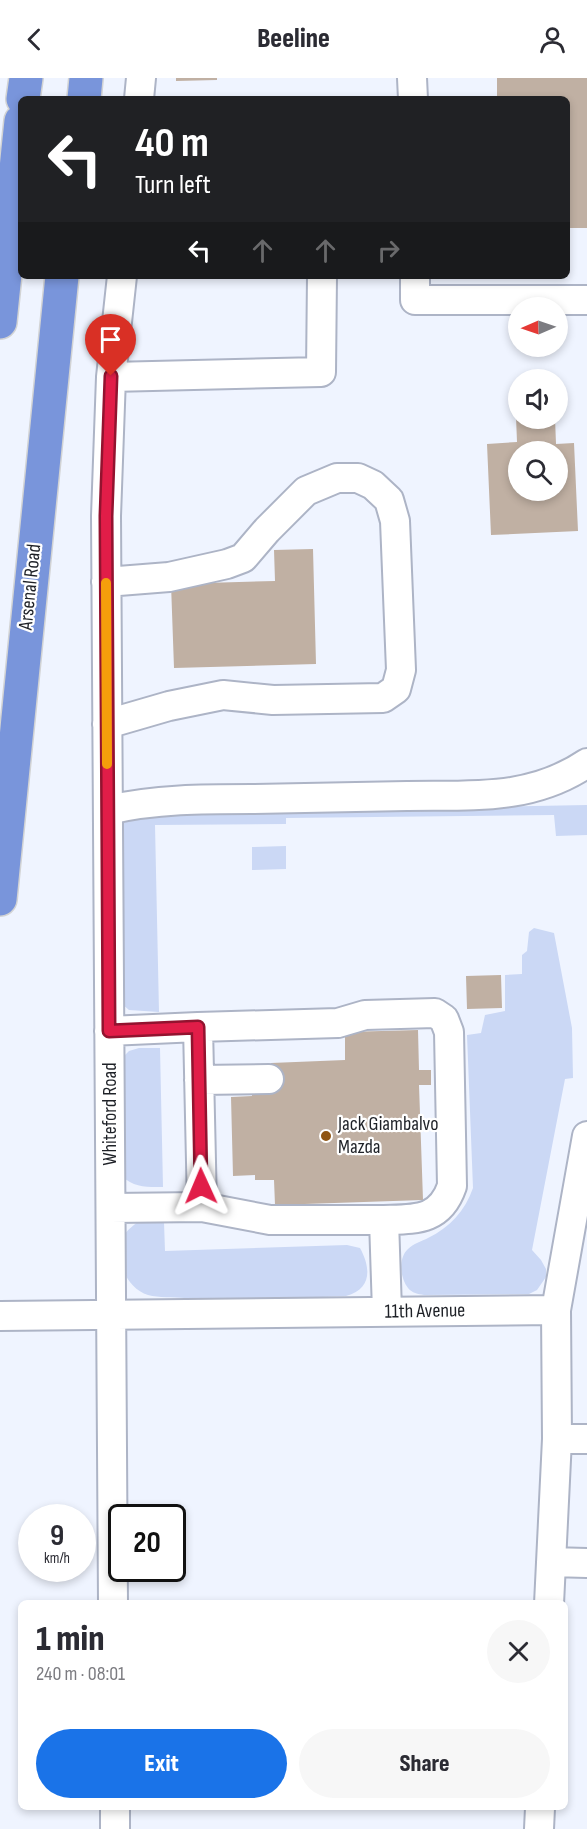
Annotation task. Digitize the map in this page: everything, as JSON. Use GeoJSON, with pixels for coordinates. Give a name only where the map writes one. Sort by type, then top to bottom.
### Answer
{"type":"FeatureCollection","features":[{"type":"Feature","properties":{"kind":"highway"},"geometry":{"type":"LineString","coordinates":[[23,96],[26,78]]}},
{"type":"Feature","properties":{"kind":"highway"},"geometry":{"type":"LineString","coordinates":[[84,96],[86,78]]}},
{"type":"Feature","properties":{"kind":"highway"},"geometry":{"type":"LineString","coordinates":[[0,322],[18,150]]}},
{"type":"Feature","properties":{"kind":"highway","name":"Arsenal Road"},"geometry":{"type":"LineString","coordinates":[[0,899],[62,279]]}},
{"type":"Feature","properties":{"kind":"street"},"geometry":{"type":"LineString","coordinates":[[139,96],[141,78]]}},
{"type":"Feature","properties":{"kind":"street"},"geometry":{"type":"LineString","coordinates":[[412,78],[413,96]]}},
{"type":"Feature","properties":{"kind":"street","name":"Whiteford Road"},"geometry":{"type":"LineString","coordinates":[[113,1600],[106,516],[111,376],[122,279]]}},
{"type":"Feature","properties":{"kind":"street"},"geometry":{"type":"LineString","coordinates":[[111,376],[321,372],[322,279]]}},
{"type":"Feature","properties":{"kind":"street"},"geometry":{"type":"LineString","coordinates":[[415,279],[415,300],[587,300]]}},
{"type":"Feature","properties":{"kind":"street"},"geometry":{"type":"LineString","coordinates":[[106,582],[169,577],[227,564],[243,558],[306,491],[337,478],[358,478],[373,485],[389,500],[395,521],[401,670],[396,689],[383,698],[273,700],[223,695],[169,706],[107,724]]}},
{"type":"Feature","properties":{"kind":"street"},"geometry":{"type":"LineString","coordinates":[[108,810],[129,805],[193,799],[469,795],[524,791],[567,777],[587,763]]}},
{"type":"Feature","properties":{"kind":"street"},"geometry":{"type":"LineString","coordinates":[[109,1031],[338,1023],[365,1015],[435,1013],[444,1019],[450,1032],[452,1186],[447,1200],[436,1211],[418,1219],[270,1220],[202,1207],[111,1209]]}},
{"type":"Feature","properties":{"kind":"street"},"geometry":{"type":"LineString","coordinates":[[198,1027],[202,1207]]}},
{"type":"Feature","properties":{"kind":"street"},"geometry":{"type":"LineString","coordinates":[[199,1080],[269,1079]]}},
{"type":"Feature","properties":{"kind":"street"},"geometry":{"type":"LineString","coordinates":[[549,1600],[556,1439],[556,1310],[587,1136]]}},
{"type":"Feature","properties":{"kind":"street"},"geometry":{"type":"LineString","coordinates":[[384,1220],[387,1311]]}},
{"type":"Feature","properties":{"kind":"street","name":"11th Avenue"},"geometry":{"type":"LineString","coordinates":[[0,1316],[556,1310]]}},
{"type":"Feature","properties":{"kind":"street"},"geometry":{"type":"LineString","coordinates":[[556,1439],[587,1439]]}},
{"type":"Feature","properties":{"kind":"street"},"geometry":{"type":"LineString","coordinates":[[551,1562],[587,1563]]}},
{"type":"Feature","properties":{"kind":"street"},"geometry":{"type":"LineString","coordinates":[[115,1810],[115,1829]]}},
{"type":"Feature","properties":{"kind":"street"},"geometry":{"type":"LineString","coordinates":[[539,1829],[540,1810]]}},
{"type":"Feature","properties":{"kind":"shaded area"},"geometry":{"type":"Polygon","coordinates":[[[587,805],[587,835],[556,836],[554,815],[286,818],[286,824],[155,825],[159,1012],[129,1010],[122,1004],[115,827],[147,813],[587,805]]]}},
{"type":"Feature","properties":{"kind":"shaded area"},"geometry":{"type":"Polygon","coordinates":[[[286,846],[286,869],[252,870],[252,847],[286,846]]]}},
{"type":"Feature","properties":{"kind":"shaded area"},"geometry":{"type":"Polygon","coordinates":[[[534,928],[554,933],[572,1028],[573,1078],[565,1079],[532,1250],[546,1269],[546,1277],[537,1290],[529,1294],[424,1295],[415,1293],[408,1288],[403,1279],[401,1263],[405,1253],[412,1246],[436,1234],[450,1223],[466,1204],[473,1188],[467,1035],[481,1033],[485,1015],[505,1011],[505,975],[522,974],[522,955],[527,951],[529,932],[534,928]]]}},
{"type":"Feature","properties":{"kind":"shaded area"},"geometry":{"type":"Polygon","coordinates":[[[139,1048],[160,1048],[163,1187],[136,1185],[122,1176],[123,1057],[129,1051],[139,1048]]]}},
{"type":"Feature","properties":{"kind":"shaded area"},"geometry":{"type":"Polygon","coordinates":[[[138,1222],[164,1222],[165,1251],[347,1245],[360,1248],[366,1263],[367,1277],[361,1288],[346,1296],[225,1300],[148,1295],[134,1286],[123,1266],[123,1238],[138,1222]]]}},
{"type":"Feature","properties":{"kind":"building"},"geometry":{"type":"Polygon","coordinates":[[[176,78],[217,78],[217,80],[176,81],[176,78]]]}},
{"type":"Feature","properties":{"kind":"building"},"geometry":{"type":"Polygon","coordinates":[[[497,78],[587,78],[587,228],[570,228],[570,96],[497,96],[497,78]]]}},
{"type":"Feature","properties":{"kind":"building"},"geometry":{"type":"Polygon","coordinates":[[[516,429],[555,429],[556,441],[517,441],[516,429]]]}},
{"type":"Feature","properties":{"kind":"building"},"geometry":{"type":"Polygon","coordinates":[[[508,443],[508,501],[568,501],[568,443],[574,443],[578,531],[491,535],[487,444],[508,443]]]}},
{"type":"Feature","properties":{"kind":"building"},"geometry":{"type":"Polygon","coordinates":[[[313,549],[316,664],[174,668],[171,584],[275,581],[274,550],[313,549]]]}},
{"type":"Feature","properties":{"kind":"building"},"geometry":{"type":"Polygon","coordinates":[[[501,975],[502,1008],[467,1009],[466,976],[501,975]]]}},
{"type":"Feature","properties":{"kind":"building","name":"Jack Giambalvo Mazda"},"geometry":{"type":"Polygon","coordinates":[[[418,1030],[419,1070],[431,1070],[431,1085],[419,1085],[423,1200],[275,1205],[274,1180],[255,1180],[255,1175],[233,1176],[231,1097],[272,1092],[271,1063],[345,1060],[345,1032],[418,1030]]]}},
{"type":"Feature","properties":{"kind":"slow traffic"},"geometry":{"type":"LineString","coordinates":[[106,583],[107,764]]}},
{"type":"Feature","properties":{"kind":"place","name":"Jack Giambalvo Mazda"},"geometry":{"type":"Point","coordinates":[326,1136]}},
{"type":"Feature","properties":{"kind":"route"},"geometry":{"type":"LineString","coordinates":[[111,376],[106,516],[109,1031],[198,1027],[201,1186]]}}]}
